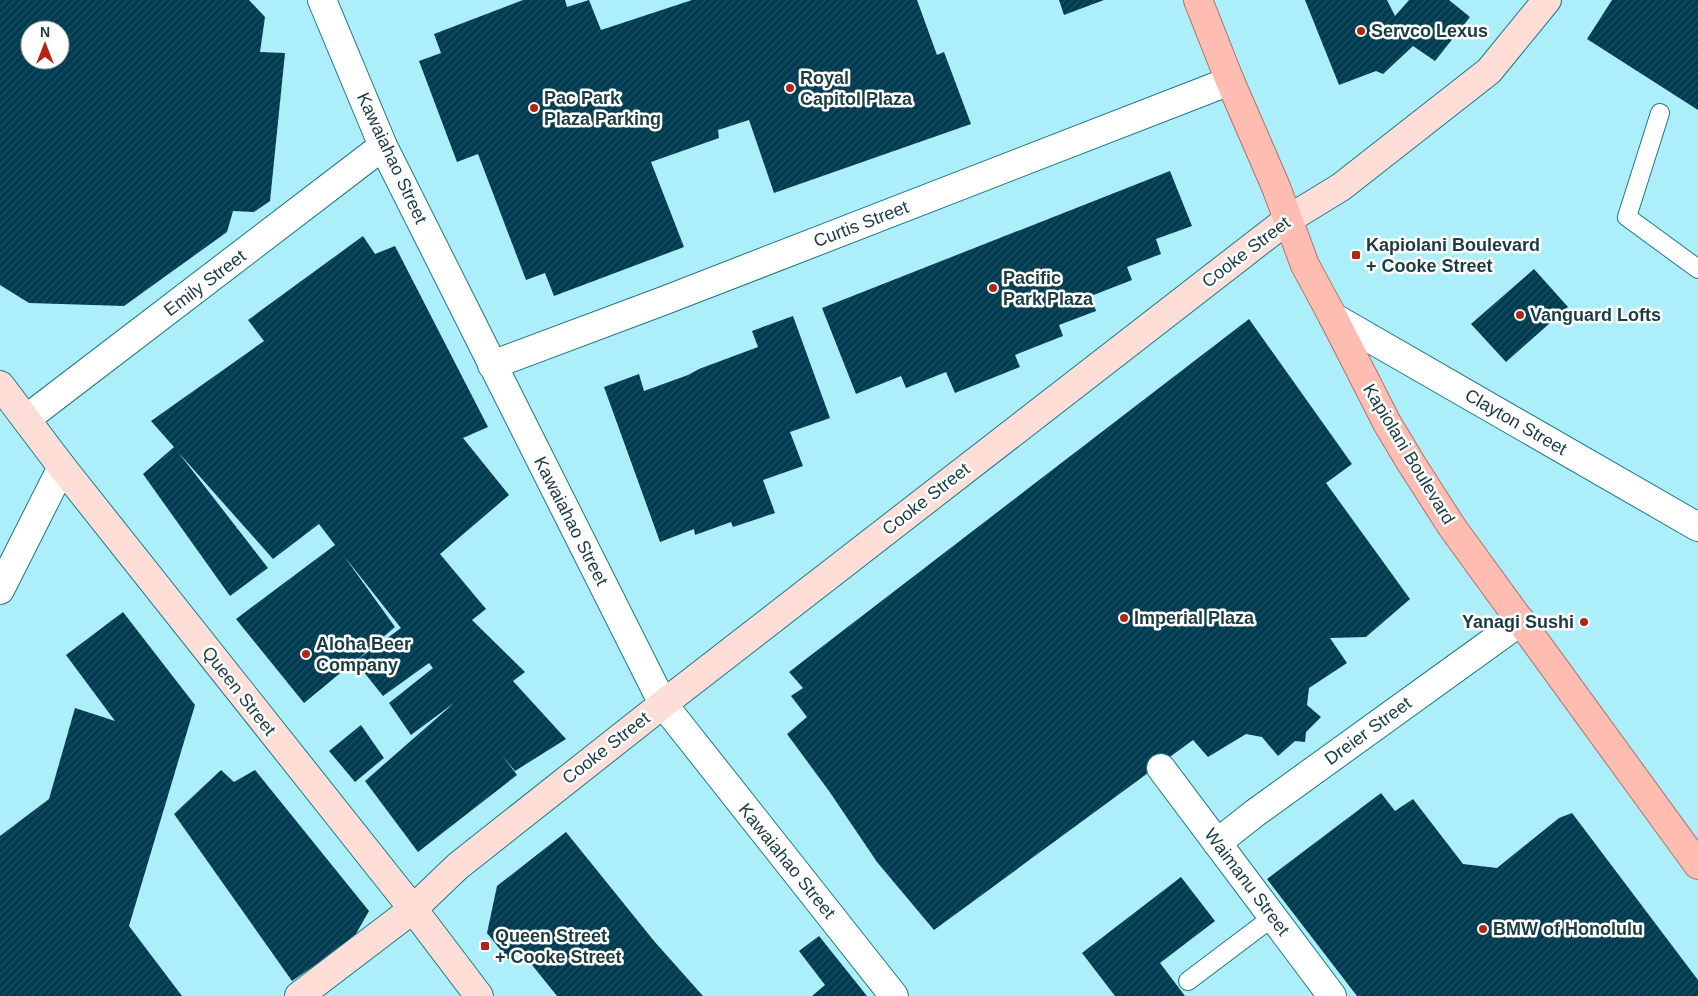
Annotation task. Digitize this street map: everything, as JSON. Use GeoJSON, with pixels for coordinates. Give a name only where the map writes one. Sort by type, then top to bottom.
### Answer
{"type":"FeatureCollection","features":[{"type":"Feature","properties":{"kind":"main road","name":"Kapiolani Boulevard"},"geometry":{"type":"LineString","coordinates":[[1198,0],[1230,81],[1276,187],[1305,265],[1382,414],[1452,527],[1698,865]]}},
{"type":"Feature","properties":{"kind":"street","name":"Kawaiahao Street"},"geometry":{"type":"LineString","coordinates":[[322,0],[383,146],[663,704],[894,996]]}},
{"type":"Feature","properties":{"kind":"street","name":"Cooke Street"},"geometry":{"type":"LineString","coordinates":[[299,996],[413,909],[458,866],[663,704],[1287,220],[1341,187],[1489,71],[1547,0]]}},
{"type":"Feature","properties":{"kind":"street","name":"Curtis Street"},"geometry":{"type":"LineString","coordinates":[[492,365],[663,301],[1230,81]]}},
{"type":"Feature","properties":{"kind":"street","name":"Emily Street"},"geometry":{"type":"LineString","coordinates":[[26,419],[383,146]]}},
{"type":"Feature","properties":{"kind":"street","name":"Clayton Street"},"geometry":{"type":"LineString","coordinates":[[1333,317],[1698,527]]}},
{"type":"Feature","properties":{"kind":"street","name":"Queen Street"},"geometry":{"type":"LineString","coordinates":[[0,385],[62,467],[480,996]]}},
{"type":"Feature","properties":{"kind":"street"},"geometry":{"type":"LineString","coordinates":[[0,590],[62,467]]}},
{"type":"Feature","properties":{"kind":"street","name":"Dreier Street"},"geometry":{"type":"LineString","coordinates":[[1217,843],[1254,813],[1521,621]]}},
{"type":"Feature","properties":{"kind":"street","name":"Waimanu Street"},"geometry":{"type":"LineString","coordinates":[[1161,768],[1332,996]]}},
{"type":"Feature","properties":{"kind":"lane"},"geometry":{"type":"LineString","coordinates":[[1660,113],[1627,217],[1698,269]]}},
{"type":"Feature","properties":{"kind":"lane"},"geometry":{"type":"LineString","coordinates":[[1188,981],[1273,917]]}},
{"type":"Feature","properties":{"kind":"building"},"geometry":{"type":"Polygon","coordinates":[[[0,0],[249,0],[265,17],[260,52],[285,53],[270,201],[254,212],[233,211],[227,232],[124,306],[29,303],[0,285],[0,0]]]}},
{"type":"Feature","properties":{"kind":"building"},"geometry":{"type":"Polygon","coordinates":[[[523,0],[565,0],[567,7],[589,0],[601,30],[692,0],[917,0],[937,55],[944,52],[971,124],[774,193],[749,120],[718,130],[719,138],[651,162],[684,247],[554,296],[545,273],[526,280],[478,154],[457,162],[419,61],[441,53],[434,34],[523,0]]]}},
{"type":"Feature","properties":{"kind":"building"},"geometry":{"type":"Polygon","coordinates":[[[1059,0],[1104,0],[1064,15],[1059,0]]]}},
{"type":"Feature","properties":{"kind":"building","name":"Servco Lexus"},"geometry":{"type":"Polygon","coordinates":[[[1305,0],[1387,0],[1395,16],[1409,0],[1449,0],[1470,17],[1435,61],[1413,46],[1383,74],[1376,71],[1339,85],[1305,0]]]}},
{"type":"Feature","properties":{"kind":"building"},"geometry":{"type":"Polygon","coordinates":[[[1612,0],[1698,0],[1698,110],[1587,39],[1612,0]]]}},
{"type":"Feature","properties":{"kind":"building","name":"Pacific Park Plaza"},"geometry":{"type":"Polygon","coordinates":[[[1170,171],[1192,226],[1156,239],[1161,254],[1127,267],[1132,280],[1091,296],[1096,311],[1059,325],[1063,336],[1015,355],[1020,367],[955,393],[946,372],[906,388],[901,376],[856,394],[822,308],[1170,171]]]}},
{"type":"Feature","properties":{"kind":"building"},"geometry":{"type":"Polygon","coordinates":[[[363,236],[375,254],[395,246],[488,427],[463,438],[509,495],[440,554],[486,609],[472,620],[525,672],[513,681],[566,739],[515,771],[502,755],[517,775],[418,852],[365,781],[454,703],[411,735],[389,703],[433,668],[429,663],[383,696],[355,661],[304,703],[236,619],[335,545],[319,524],[336,511],[273,559],[178,452],[268,568],[230,596],[143,474],[174,447],[151,421],[264,341],[248,320],[363,236]],[[344,556],[395,627],[358,659],[401,628],[344,556]]]}},
{"type":"Feature","properties":{"kind":"building","name":"Vanguard Lofts"},"geometry":{"type":"Polygon","coordinates":[[[1534,269],[1568,307],[1506,362],[1471,324],[1534,269]]]}},
{"type":"Feature","properties":{"kind":"building"},"geometry":{"type":"Polygon","coordinates":[[[793,316],[830,418],[790,432],[803,466],[763,480],[775,513],[733,527],[731,522],[695,535],[694,529],[660,542],[604,387],[639,374],[644,391],[688,375],[758,347],[752,331],[793,316]]]}},
{"type":"Feature","properties":{"kind":"building","name":"Imperial Plaza"},"geometry":{"type":"Polygon","coordinates":[[[1249,319],[1352,464],[1326,483],[1410,599],[1366,637],[1330,638],[1347,663],[1309,688],[1307,705],[1321,717],[1306,732],[1305,742],[1295,741],[1278,756],[1262,737],[1246,734],[1208,757],[1193,740],[934,930],[877,862],[829,791],[787,734],[807,717],[791,696],[803,688],[789,672],[1249,319]]]}},
{"type":"Feature","properties":{"kind":"building"},"geometry":{"type":"Polygon","coordinates":[[[123,612],[195,705],[129,926],[182,996],[0,996],[0,836],[49,799],[75,708],[115,721],[66,655],[123,612]]]}},
{"type":"Feature","properties":{"kind":"building"},"geometry":{"type":"Polygon","coordinates":[[[361,725],[384,758],[355,782],[329,751],[361,725]]]}},
{"type":"Feature","properties":{"kind":"building"},"geometry":{"type":"Polygon","coordinates":[[[221,770],[234,782],[255,770],[369,911],[353,939],[292,981],[174,814],[221,770]]]}},
{"type":"Feature","properties":{"kind":"building","name":"BMW of Honolulu"},"geometry":{"type":"Polygon","coordinates":[[[1381,793],[1395,811],[1413,799],[1463,864],[1497,868],[1559,818],[1572,813],[1698,980],[1698,996],[1357,996],[1267,879],[1381,793]]]}},
{"type":"Feature","properties":{"kind":"building"},"geometry":{"type":"Polygon","coordinates":[[[566,832],[654,941],[703,996],[557,996],[520,950],[508,959],[487,933],[497,886],[566,832]]]}},
{"type":"Feature","properties":{"kind":"building"},"geometry":{"type":"Polygon","coordinates":[[[1181,877],[1215,921],[1160,963],[1185,996],[1115,996],[1082,953],[1181,877]]]}},
{"type":"Feature","properties":{"kind":"building"},"geometry":{"type":"Polygon","coordinates":[[[819,936],[867,996],[812,996],[825,985],[799,951],[819,936]]]}},
{"type":"Feature","properties":{"kind":"place","name":"Servco Lexus"},"geometry":{"type":"Point","coordinates":[1361,31]}},
{"type":"Feature","properties":{"kind":"place","name":"Royal Capitol Plaza"},"geometry":{"type":"Point","coordinates":[790,88]}},
{"type":"Feature","properties":{"kind":"place","name":"Pac Park Plaza Parking"},"geometry":{"type":"Point","coordinates":[534,108]}},
{"type":"Feature","properties":{"kind":"place","name":"Kapiolani Boulevard + Cooke Street"},"geometry":{"type":"Point","coordinates":[1356,255]}},
{"type":"Feature","properties":{"kind":"place","name":"Pacific Park Plaza"},"geometry":{"type":"Point","coordinates":[993,288]}},
{"type":"Feature","properties":{"kind":"place","name":"Vanguard Lofts"},"geometry":{"type":"Point","coordinates":[1520,315]}},
{"type":"Feature","properties":{"kind":"place","name":"Imperial Plaza"},"geometry":{"type":"Point","coordinates":[1124,618]}},
{"type":"Feature","properties":{"kind":"place","name":"Yanagi Sushi"},"geometry":{"type":"Point","coordinates":[1584,622]}},
{"type":"Feature","properties":{"kind":"place","name":"Aloha Beer Company"},"geometry":{"type":"Point","coordinates":[306,654]}},
{"type":"Feature","properties":{"kind":"place","name":"BMW of Honolulu"},"geometry":{"type":"Point","coordinates":[1483,929]}},
{"type":"Feature","properties":{"kind":"place","name":"Queen Street + Cooke Street"},"geometry":{"type":"Point","coordinates":[485,946]}}]}
